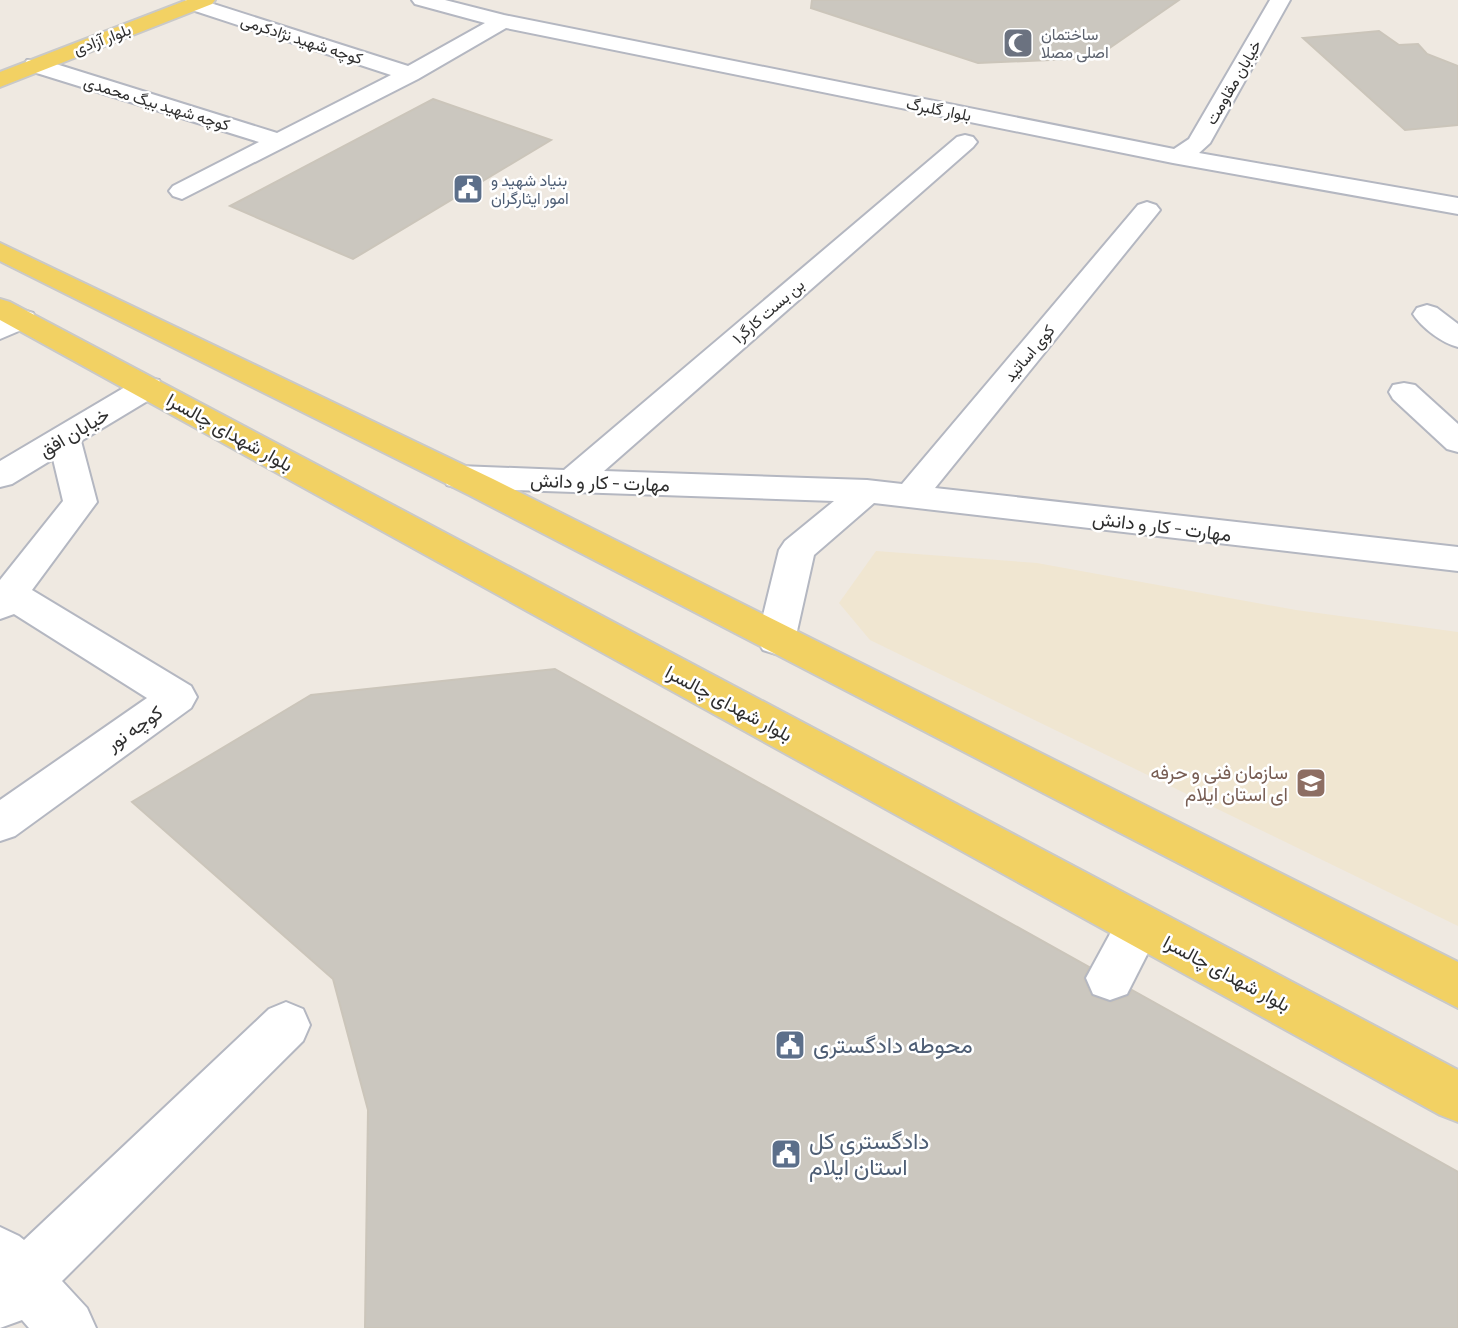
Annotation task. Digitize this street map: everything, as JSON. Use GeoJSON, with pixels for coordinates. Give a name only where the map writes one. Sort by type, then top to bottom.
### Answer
{"type":"FeatureCollection","features":[{"type":"Feature","properties":{"kind":"main road","name":"بلوار آزادی"},"geometry":{"type":"LineString","coordinates":[[0,60],[152,0]]}},
{"type":"Feature","properties":{"kind":"main road","name":"بلوار آزادی"},"geometry":{"type":"LineString","coordinates":[[0,80],[199,2]]}},
{"type":"Feature","properties":{"kind":"main road"},"geometry":{"type":"LineString","coordinates":[[0,251],[459,477],[1458,986]]}},
{"type":"Feature","properties":{"kind":"main road","name":"بلوار شهدای چالسرا"},"geometry":{"type":"LineString","coordinates":[[8,319],[148,387],[1458,1097]]}},
{"type":"Feature","properties":{"kind":"street","name":"بلوار گلبرگ"},"geometry":{"type":"LineString","coordinates":[[422,0],[500,11],[1198,143],[1362,167]]}},
{"type":"Feature","properties":{"kind":"street","name":"خیابان مقاومت"},"geometry":{"type":"LineString","coordinates":[[1179,157],[1198,143],[1280,0]]}},
{"type":"Feature","properties":{"kind":"street","name":"کوچه شهید نژادکرمی"},"geometry":{"type":"LineString","coordinates":[[199,2],[410,74]]}},
{"type":"Feature","properties":{"kind":"street","name":"بلوار گلبرگ"},"geometry":{"type":"LineString","coordinates":[[500,11],[1179,157],[1458,206]]}},
{"type":"Feature","properties":{"kind":"street"},"geometry":{"type":"LineString","coordinates":[[182,191],[410,74],[500,11]]}},
{"type":"Feature","properties":{"kind":"street","name":"کوچه شهید بیگ محمدی"},"geometry":{"type":"LineString","coordinates":[[35,65],[279,141]]}},
{"type":"Feature","properties":{"kind":"street","name":"بن بست کارگر۱"},"geometry":{"type":"LineString","coordinates":[[572,481],[965,142]]}},
{"type":"Feature","properties":{"kind":"street"},"geometry":{"type":"LineString","coordinates":[[1426,202],[1458,225]]}},
{"type":"Feature","properties":{"kind":"street","name":"کوی اساتید"},"geometry":{"type":"LineString","coordinates":[[910,496],[1147,210]]}},
{"type":"Feature","properties":{"kind":"street"},"geometry":{"type":"LineString","coordinates":[[1427,314],[1458,338]]}},
{"type":"Feature","properties":{"kind":"street","name":"خیابان افق"},"geometry":{"type":"LineString","coordinates":[[0,476],[148,387]]}},
{"type":"Feature","properties":{"kind":"street"},"geometry":{"type":"LineString","coordinates":[[1404,392],[1458,442]]}},
{"type":"Feature","properties":{"kind":"street","name":"کوچه نور"},"geometry":{"type":"LineString","coordinates":[[0,822],[177,697],[6,600],[80,502],[64,438]]}},
{"type":"Feature","properties":{"kind":"street","name":"مهارت - کار و دانش"},"geometry":{"type":"LineString","coordinates":[[459,477],[867,491],[1458,559]]}},
{"type":"Feature","properties":{"kind":"street"},"geometry":{"type":"LineString","coordinates":[[776,640],[797,550],[867,491]]}},
{"type":"Feature","properties":{"kind":"street"},"geometry":{"type":"LineString","coordinates":[[1110,978],[1139,925]]}},
{"type":"Feature","properties":{"kind":"street"},"geometry":{"type":"LineString","coordinates":[[67,1328],[7,1279],[286,1025]]}},
{"type":"Feature","properties":{"kind":"shaded area","name":"سازمان فنی و حرفه ای استان ایلام"},"geometry":{"type":"Polygon","coordinates":[[[876,551],[1037,563],[1296,610],[1458,632],[1458,926],[870,640],[839,603],[876,551]]]}},
{"type":"Feature","properties":{"kind":"building","name":"ساختمان اصلی مصلا"},"geometry":{"type":"Polygon","coordinates":[[[812,0],[1179,0],[1095,58],[978,63],[811,8],[812,0]]]}},
{"type":"Feature","properties":{"kind":"building"},"geometry":{"type":"Polygon","coordinates":[[[1379,31],[1399,45],[1418,44],[1427,54],[1458,66],[1458,125],[1405,130],[1303,38],[1379,31]]]}},
{"type":"Feature","properties":{"kind":"building"},"geometry":{"type":"Polygon","coordinates":[[[433,99],[551,140],[353,259],[230,206],[433,99]]]}},
{"type":"Feature","properties":{"kind":"building","name":"محوطه دادگستری"},"geometry":{"type":"Polygon","coordinates":[[[555,669],[1089,967],[1084,979],[1092,996],[1111,1002],[1128,996],[1132,990],[1458,1172],[1458,1328],[365,1328],[368,1110],[333,979],[132,802],[311,695],[555,669]]]}},
{"type":"Feature","properties":{"kind":"place","name":"ساختمان اصلی مصلا"},"geometry":{"type":"Point","coordinates":[1018,43]}},
{"type":"Feature","properties":{"kind":"place","name":"بنیاد شهید و امور ایثارگران"},"geometry":{"type":"Point","coordinates":[468,189]}},
{"type":"Feature","properties":{"kind":"place","name":"سازمان فنی و حرفه ای استان ایلام"},"geometry":{"type":"Point","coordinates":[1311,783]}},
{"type":"Feature","properties":{"kind":"place","name":"محوطه دادگستری"},"geometry":{"type":"Point","coordinates":[790,1045]}},
{"type":"Feature","properties":{"kind":"place","name":"دادگستری کل استان ایلام"},"geometry":{"type":"Point","coordinates":[786,1154]}}]}
